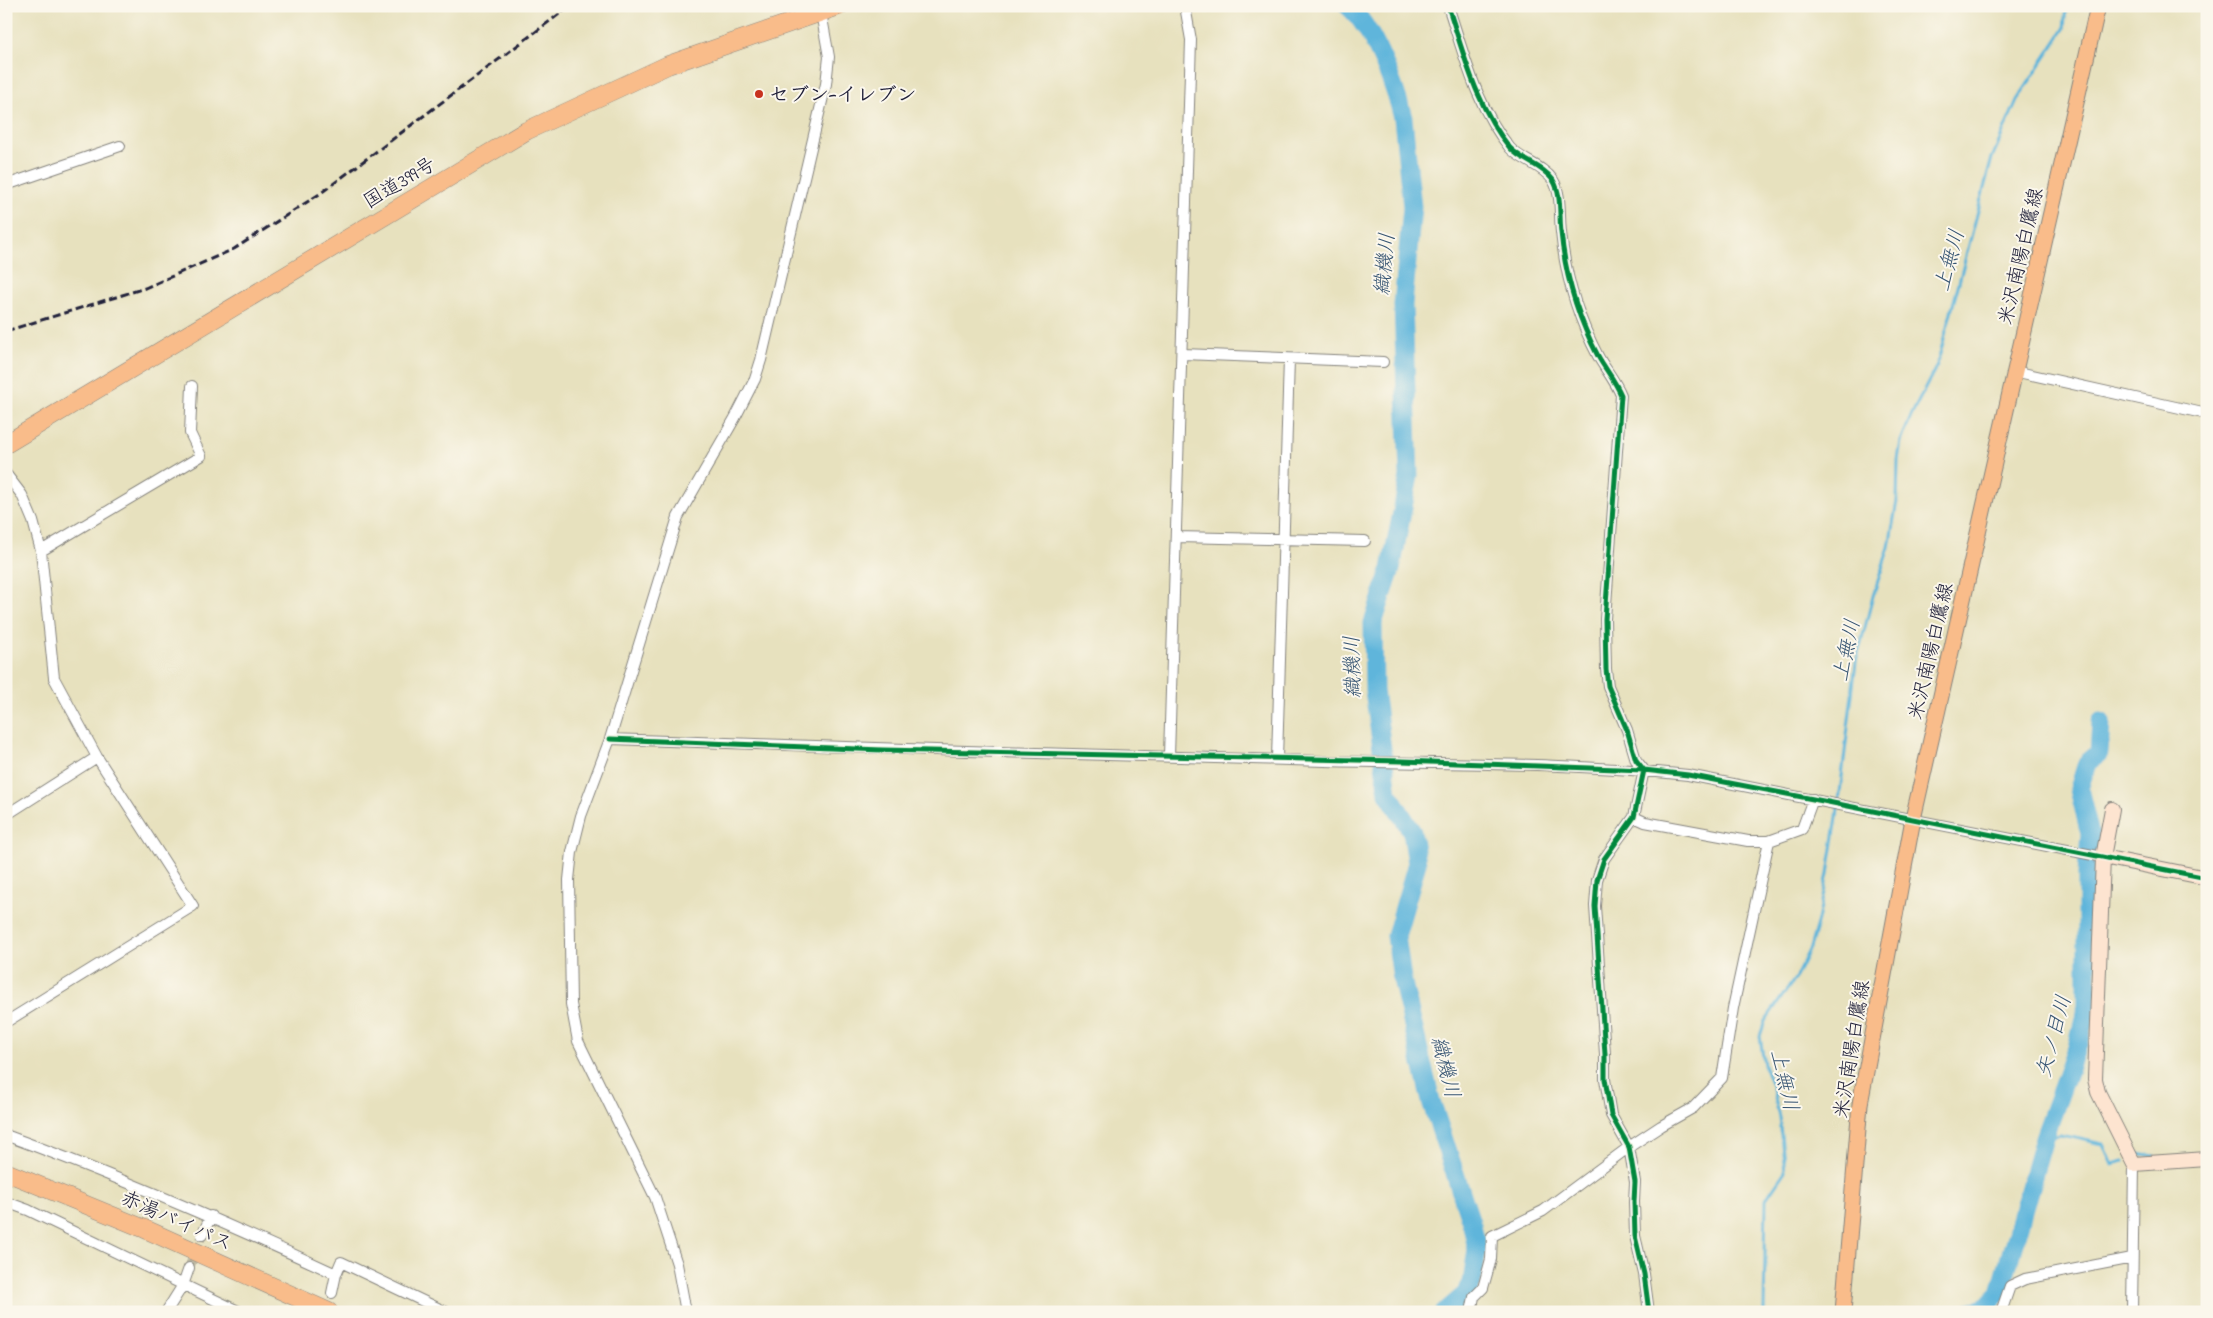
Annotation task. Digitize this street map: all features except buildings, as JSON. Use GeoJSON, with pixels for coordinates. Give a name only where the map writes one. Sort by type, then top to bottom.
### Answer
{"type":"FeatureCollection","features":[{"type":"Feature","properties":{"kind":"highway","name":"国道399号"},"geometry":{"type":"LineString","coordinates":[[6,444],[526,130],[668,65],[820,9],[839,6]]}},
{"type":"Feature","properties":{"kind":"highway","name":"赤湯バイパス"},"geometry":{"type":"LineString","coordinates":[[6,1172],[145,1229],[329,1312]]}},
{"type":"Feature","properties":{"kind":"main road","name":"米沢南陽白鷹線"},"geometry":{"type":"LineString","coordinates":[[1843,1312],[1860,1104],[1913,819],[2098,6]]}},
{"type":"Feature","properties":{"kind":"street"},"geometry":{"type":"LineString","coordinates":[[1169,756],[1183,354],[1191,40],[1185,6]]}},
{"type":"Feature","properties":{"kind":"street"},"geometry":{"type":"LineString","coordinates":[[1448,6],[1479,100],[1488,117],[1513,151],[1546,172],[1554,181],[1560,210],[1561,233],[1579,315],[1599,357],[1615,381],[1621,395],[1605,620],[1606,669],[1608,686],[1627,730],[1636,760],[1644,770]]}},
{"type":"Feature","properties":{"kind":"street"},"geometry":{"type":"LineString","coordinates":[[686,1312],[677,1264],[655,1197],[578,1042],[571,1004],[568,921],[572,852],[586,801],[610,739],[678,517],[736,416],[755,379],[761,360],[826,84],[829,56],[820,9]]}},
{"type":"Feature","properties":{"kind":"street"},"geometry":{"type":"LineString","coordinates":[[6,186],[120,146]]}},
{"type":"Feature","properties":{"kind":"street"},"geometry":{"type":"LineString","coordinates":[[1183,354],[1383,362]]}},
{"type":"Feature","properties":{"kind":"street"},"geometry":{"type":"LineString","coordinates":[[1277,759],[1289,359]]}},
{"type":"Feature","properties":{"kind":"street"},"geometry":{"type":"LineString","coordinates":[[2014,372],[2207,414]]}},
{"type":"Feature","properties":{"kind":"street"},"geometry":{"type":"LineString","coordinates":[[41,551],[200,456],[190,433],[192,386]]}},
{"type":"Feature","properties":{"kind":"street"},"geometry":{"type":"LineString","coordinates":[[6,474],[22,495],[33,521],[41,551],[54,678],[97,757],[193,906],[6,1022]]}},
{"type":"Feature","properties":{"kind":"street"},"geometry":{"type":"LineString","coordinates":[[1177,537],[1365,541]]}},
{"type":"Feature","properties":{"kind":"street"},"geometry":{"type":"LineString","coordinates":[[610,739],[882,750],[1402,761],[1644,770],[1688,775],[2207,878]]}},
{"type":"Feature","properties":{"kind":"street"},"geometry":{"type":"LineString","coordinates":[[6,816],[97,757]]}},
{"type":"Feature","properties":{"kind":"street"},"geometry":{"type":"LineString","coordinates":[[1644,770],[1634,817],[1604,858],[1597,880],[1595,906],[1606,1054],[1605,1079],[1611,1115],[1629,1147],[1635,1182],[1635,1236],[1644,1274],[1649,1312]]}},
{"type":"Feature","properties":{"kind":"street"},"geometry":{"type":"LineString","coordinates":[[1634,817],[1645,822],[1748,841],[1769,841],[1802,829],[1813,799]]}},
{"type":"Feature","properties":{"kind":"street"},"geometry":{"type":"LineString","coordinates":[[2112,809],[2103,857],[2095,1079],[2098,1092],[2134,1164],[2132,1312]]}},
{"type":"Feature","properties":{"kind":"street"},"geometry":{"type":"LineString","coordinates":[[1471,1312],[1474,1297],[1483,1288],[1491,1259],[1492,1236],[1543,1211],[1629,1147],[1693,1108],[1722,1078],[1733,1008],[1769,841]]}},
{"type":"Feature","properties":{"kind":"street"},"geometry":{"type":"LineString","coordinates":[[6,1134],[211,1216],[336,1274]]}},
{"type":"Feature","properties":{"kind":"street"},"geometry":{"type":"LineString","coordinates":[[2134,1164],[2207,1159]]}},
{"type":"Feature","properties":{"kind":"street"},"geometry":{"type":"LineString","coordinates":[[6,1202],[28,1210],[240,1312]]}},
{"type":"Feature","properties":{"kind":"street"},"geometry":{"type":"LineString","coordinates":[[202,1236],[211,1216]]}},
{"type":"Feature","properties":{"kind":"street"},"geometry":{"type":"LineString","coordinates":[[2001,1312],[2010,1286],[2025,1279],[2132,1258]]}},
{"type":"Feature","properties":{"kind":"street"},"geometry":{"type":"LineString","coordinates":[[332,1293],[341,1262],[446,1312]]}},
{"type":"Feature","properties":{"kind":"street"},"geometry":{"type":"LineString","coordinates":[[166,1312],[183,1285],[190,1268]]}},
{"type":"Feature","properties":{"kind":"waterway","name":"織機川"},"geometry":{"type":"LineString","coordinates":[[1348,6],[1366,28],[1374,42],[1389,74],[1399,105],[1403,118],[1412,207],[1403,305],[1409,476],[1391,569],[1373,623],[1374,690],[1388,793],[1412,832],[1417,863],[1396,936],[1402,979],[1431,1101],[1472,1225],[1477,1249],[1472,1283],[1466,1294],[1445,1312]]}},
{"type":"Feature","properties":{"kind":"waterway","name":"上無川"},"geometry":{"type":"LineString","coordinates":[[1764,1312],[1766,1199],[1785,1171],[1779,1117],[1773,1088],[1764,1065],[1760,1036],[1765,1021],[1796,977],[1810,948],[1818,920],[1837,817],[1856,662],[1873,596],[1889,547],[1897,501],[1898,460],[1901,441],[1912,414],[1937,365],[1992,158],[2017,100],[2064,29],[2066,6]]}},
{"type":"Feature","properties":{"kind":"waterway","name":"矢ノ目川"},"geometry":{"type":"LineString","coordinates":[[1969,1312],[1985,1308],[2000,1292],[2044,1138],[2078,1044],[2087,1006],[2087,874],[2090,834],[2079,789],[2087,763],[2099,753],[2101,722]]}},
{"type":"Feature","properties":{"kind":"waterway"},"geometry":{"type":"LineString","coordinates":[[2044,1138],[2061,1135],[2103,1144],[2112,1165],[2124,1162]]}},
{"type":"Feature","properties":{"kind":"waterway"},"geometry":{"type":"LineString","coordinates":[[2138,1153],[2154,1156]]}},
{"type":"Feature","properties":{"kind":"tunnel"},"geometry":{"type":"LineString","coordinates":[[189,1268],[202,1235]]}},
{"type":"Feature","properties":{"kind":"railway"},"geometry":{"type":"LineString","coordinates":[[6,331],[145,288],[234,249],[321,193],[570,6]]}},
{"type":"Feature","properties":{"kind":"cycle path"},"geometry":{"type":"LineString","coordinates":[[1448,6],[1480,98],[1498,132],[1510,148],[1543,170],[1556,186],[1559,198],[1563,248],[1569,280],[1584,327],[1598,356],[1621,395],[1605,619],[1606,669],[1608,686],[1627,730],[1636,760],[1644,770],[1634,817],[1604,859],[1597,880],[1595,906],[1605,1079],[1611,1115],[1629,1147],[1635,1182],[1635,1236],[1644,1274],[1649,1312]]}},
{"type":"Feature","properties":{"kind":"cycle path"},"geometry":{"type":"LineString","coordinates":[[610,739],[882,750],[1402,761],[1644,770],[1688,775],[2207,878]]}},
{"type":"Feature","properties":{"kind":"place","name":"セブン-イレブン"},"geometry":{"type":"Point","coordinates":[759,94]}}]}
